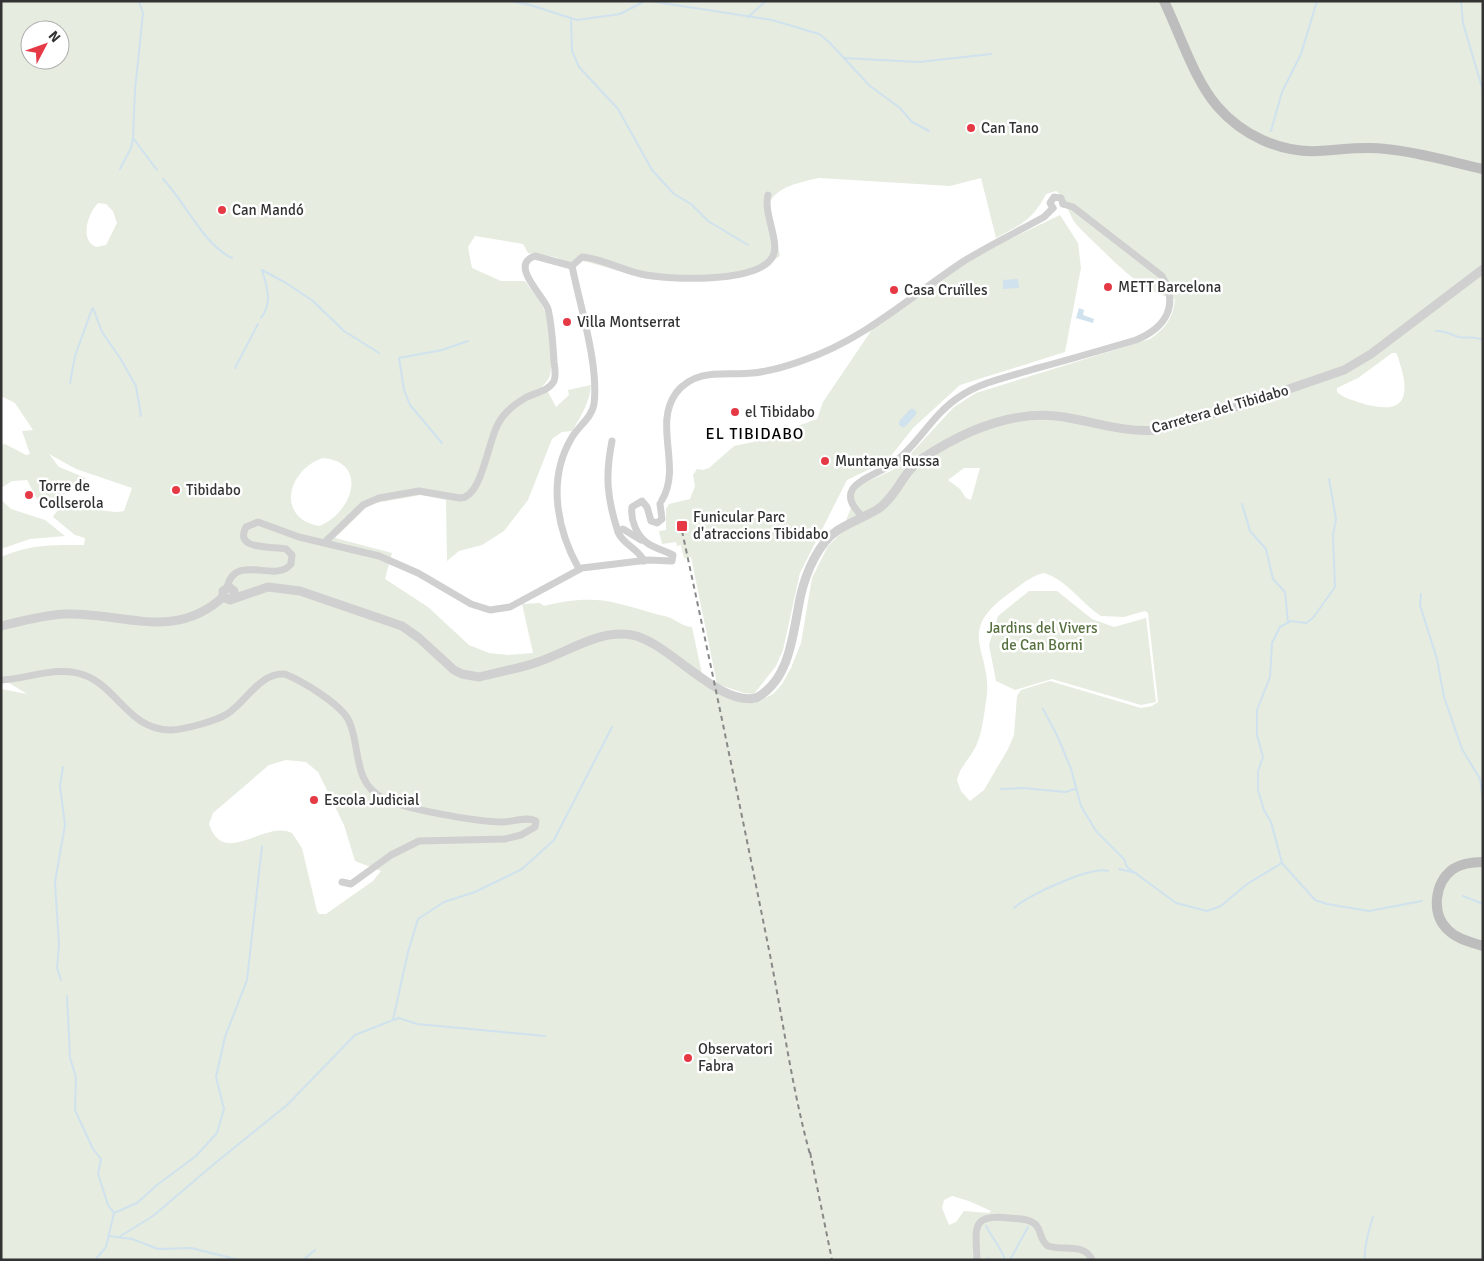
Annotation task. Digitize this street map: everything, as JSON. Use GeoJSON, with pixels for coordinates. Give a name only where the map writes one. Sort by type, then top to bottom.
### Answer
{"type":"FeatureCollection","features":[{"type":"Feature","properties":{"kind":"main road"},"geometry":{"type":"LineString","coordinates":[[1164,1],[1210,96],[1231,120],[1259,138],[1288,149],[1305,151],[1368,148],[1398,150],[1483,169]]}},
{"type":"Feature","properties":{"kind":"main road"},"geometry":{"type":"LineString","coordinates":[[1483,862],[1464,864],[1448,874],[1439,889],[1436,905],[1440,920],[1448,931],[1458,938],[1483,946]]}},
{"type":"Feature","properties":{"kind":"main road"},"geometry":{"type":"LineString","coordinates":[[1483,866],[1466,868],[1455,873],[1444,887],[1441,908],[1445,919],[1453,929],[1483,941]]}},
{"type":"Feature","properties":{"kind":"street"},"geometry":{"type":"LineString","coordinates":[[572,266],[582,256],[648,275],[714,277],[756,270],[770,259],[774,250],[767,208],[768,195]]}},
{"type":"Feature","properties":{"kind":"street"},"geometry":{"type":"LineString","coordinates":[[863,517],[854,508],[851,500],[851,493],[857,482],[888,468],[898,460],[941,412],[960,396],[989,382],[1136,340],[1153,332],[1162,323],[1168,311],[1170,299],[1162,276],[1073,207],[1064,204],[1061,198],[1054,197],[1050,203],[1053,208]]}},
{"type":"Feature","properties":{"kind":"street"},"geometry":{"type":"LineString","coordinates":[[1053,208],[1060,209],[1064,204]]}},
{"type":"Feature","properties":{"kind":"street"},"geometry":{"type":"LineString","coordinates":[[641,540],[632,516],[632,507],[638,502],[645,503],[651,521],[657,523],[662,519],[661,502],[668,484],[668,411],[676,394],[689,381],[715,372],[761,372],[804,360],[860,335],[965,261],[1044,217],[1053,208]]}},
{"type":"Feature","properties":{"kind":"street"},"geometry":{"type":"LineString","coordinates":[[325,542],[363,505],[379,498],[419,491],[460,498],[469,497],[478,481],[498,423],[507,412],[522,400],[548,387],[555,377],[547,306],[529,281],[526,265],[528,259],[535,256],[572,266]]}},
{"type":"Feature","properties":{"kind":"street"},"geometry":{"type":"LineString","coordinates":[[572,266],[595,376],[594,407],[571,439],[561,466],[558,485],[558,521],[564,539],[579,569]]}},
{"type":"Feature","properties":{"kind":"street","name":"Carretera del Tibidabo"},"geometry":{"type":"LineString","coordinates":[[234,597],[268,587],[300,591],[402,626],[419,638],[454,670],[479,677],[534,664],[604,636],[633,635],[647,641],[717,688],[753,699],[768,688],[786,661],[794,636],[804,583],[819,551],[835,532],[878,508],[890,497],[908,472],[922,459],[978,428],[1009,418],[1052,416],[1132,431],[1157,430],[1334,375],[1371,354],[1483,269]]}},
{"type":"Feature","properties":{"kind":"street"},"geometry":{"type":"LineString","coordinates":[[612,441],[607,468],[610,506],[621,540],[642,556],[644,561]]}},
{"type":"Feature","properties":{"kind":"street"},"geometry":{"type":"LineString","coordinates":[[223,597],[222,591],[227,587],[230,578],[241,571],[283,570],[291,564],[292,555],[286,549],[256,546],[247,543],[244,532],[251,523],[262,523],[289,534],[379,556],[447,588],[471,604],[490,610],[510,607],[579,569],[644,561],[669,563],[674,559],[670,554],[658,550],[623,529],[618,532]]}},
{"type":"Feature","properties":{"kind":"street"},"geometry":{"type":"LineString","coordinates":[[223,597],[228,600],[234,597],[233,589],[227,587]]}},
{"type":"Feature","properties":{"kind":"street"},"geometry":{"type":"LineString","coordinates":[[1,626],[64,614],[160,623],[195,615],[212,607],[223,597]]}},
{"type":"Feature","properties":{"kind":"street"},"geometry":{"type":"LineString","coordinates":[[1,680],[62,672],[82,674],[96,681],[140,721],[173,730],[224,716],[265,678],[276,674],[285,674],[343,711],[351,726],[361,774],[372,790],[382,798],[411,807],[488,820],[502,822],[531,819],[536,822],[536,826],[527,832],[505,839],[419,841],[391,855],[350,884],[342,882]]}},
{"type":"Feature","properties":{"kind":"street"},"geometry":{"type":"LineString","coordinates":[[977,1260],[976,1232],[980,1221],[991,1216],[1030,1221],[1036,1225],[1041,1238],[1048,1246],[1084,1250],[1090,1254],[1092,1260]]}},
{"type":"Feature","properties":{"kind":"green space"},"geometry":{"type":"Polygon","coordinates":[[[1,1],[1483,1],[1483,1260],[1,1260],[1,689],[27,694],[1,678],[1,557],[32,547],[84,545],[85,538],[75,535],[53,517],[66,506],[116,512],[124,511],[132,488],[76,469],[49,454],[59,467],[86,478],[43,510],[27,480],[12,481],[1,488],[1,445],[5,444],[26,455],[30,454],[22,431],[33,430],[15,403],[1,396],[1,1]],[[819,178],[791,186],[778,192],[773,197],[769,203],[780,256],[752,274],[661,280],[639,277],[588,262],[581,261],[575,265],[555,257],[528,253],[523,244],[475,236],[468,247],[472,268],[501,281],[525,281],[544,310],[551,338],[552,358],[548,380],[541,388],[548,392],[556,407],[569,395],[568,390],[591,385],[584,409],[572,431],[562,432],[552,439],[528,500],[504,531],[482,545],[459,551],[447,561],[446,500],[421,495],[370,504],[335,538],[392,553],[385,579],[428,607],[469,645],[489,653],[508,655],[533,653],[522,604],[540,603],[544,606],[580,600],[608,601],[668,617],[692,627],[702,674],[702,684],[744,703],[755,703],[773,694],[782,684],[791,668],[801,643],[812,578],[828,546],[841,533],[853,503],[853,493],[859,485],[891,471],[903,462],[954,407],[976,393],[1150,339],[1168,322],[1175,299],[1144,286],[1117,264],[1076,224],[1062,197],[1056,191],[1046,194],[1036,210],[1025,221],[996,238],[981,178],[950,186],[819,178]],[[98,203],[88,219],[87,233],[91,244],[96,247],[106,245],[117,223],[113,211],[106,204],[98,203]],[[1392,353],[1358,378],[1337,388],[1337,392],[1361,403],[1384,407],[1399,403],[1403,398],[1404,380],[1396,353],[1392,353]],[[323,458],[301,472],[295,482],[291,493],[292,504],[296,514],[305,521],[319,526],[331,520],[347,500],[351,489],[351,478],[347,468],[337,462],[323,458]],[[964,468],[948,480],[960,489],[966,498],[971,500],[980,468],[964,468]],[[1044,573],[1023,583],[993,607],[983,620],[979,632],[979,644],[987,684],[986,701],[978,741],[960,771],[957,780],[961,791],[970,801],[984,790],[1008,749],[1014,735],[1017,696],[1021,690],[1050,681],[1141,708],[1152,706],[1158,702],[1148,613],[1145,611],[1124,617],[1101,616],[1067,586],[1044,573]],[[286,760],[269,765],[213,813],[209,824],[216,837],[224,842],[235,843],[281,830],[292,833],[302,848],[319,914],[326,914],[373,881],[381,871],[355,861],[344,825],[318,772],[306,762],[286,760]],[[952,1196],[944,1200],[942,1208],[949,1225],[956,1222],[964,1211],[989,1213],[991,1211],[952,1196]]]}},
{"type":"Feature","properties":{"kind":"green space"},"geometry":{"type":"Polygon","coordinates":[[[1060,215],[1078,243],[1081,268],[1065,352],[960,385],[913,428],[891,456],[876,466],[847,480],[800,573],[783,650],[776,666],[754,694],[744,693],[717,684],[691,557],[684,558],[681,545],[677,546],[676,542],[662,544],[659,531],[666,530],[666,509],[669,504],[690,499],[695,486],[693,475],[697,469],[709,468],[734,446],[753,442],[817,419],[823,402],[873,328],[950,272],[1000,244],[1060,215]]]}},
{"type":"Feature","properties":{"kind":"green space"},"geometry":{"type":"Polygon","coordinates":[[[1,500],[11,509],[45,520],[65,536],[30,539],[1,549],[1,500]]]}},
{"type":"Feature","properties":{"kind":"green space","name":"Jardins del Vivers de Can Borni"},"geometry":{"type":"Polygon","coordinates":[[[1029,591],[1057,591],[1092,619],[1114,627],[1146,618],[1156,702],[1141,705],[1052,679],[1015,690],[996,681],[989,645],[998,616],[1029,591]]]}},
{"type":"Feature","properties":{"kind":"water"},"geometry":{"type":"Polygon","coordinates":[[[1018,279],[1019,288],[1003,289],[1003,280],[1018,279]]]}},
{"type":"Feature","properties":{"kind":"water"},"geometry":{"type":"Polygon","coordinates":[[[1079,308],[1084,310],[1083,315],[1094,319],[1093,323],[1076,318],[1079,308]]]}},
{"type":"Feature","properties":{"kind":"waterway"},"geometry":{"type":"LineString","coordinates":[[139,1],[143,13],[135,90],[133,138],[157,170]]}},
{"type":"Feature","properties":{"kind":"waterway"},"geometry":{"type":"LineString","coordinates":[[510,1],[530,5],[577,20],[620,14],[645,1]]}},
{"type":"Feature","properties":{"kind":"waterway"},"geometry":{"type":"LineString","coordinates":[[649,1],[772,20],[819,34],[829,42],[870,86],[900,108],[912,122],[929,131]]}},
{"type":"Feature","properties":{"kind":"waterway"},"geometry":{"type":"LineString","coordinates":[[748,17],[766,1]]}},
{"type":"Feature","properties":{"kind":"waterway"},"geometry":{"type":"LineString","coordinates":[[1271,131],[1282,92],[1301,54],[1317,1]]}},
{"type":"Feature","properties":{"kind":"waterway"},"geometry":{"type":"LineString","coordinates":[[1461,1],[1463,23],[1483,91]]}},
{"type":"Feature","properties":{"kind":"waterway"},"geometry":{"type":"LineString","coordinates":[[571,20],[572,51],[579,67],[618,109],[652,170],[674,194],[691,204],[708,221],[748,245]]}},
{"type":"Feature","properties":{"kind":"waterway"},"geometry":{"type":"LineString","coordinates":[[844,58],[919,62],[991,54]]}},
{"type":"Feature","properties":{"kind":"waterway"},"geometry":{"type":"LineString","coordinates":[[120,169],[131,148],[133,138]]}},
{"type":"Feature","properties":{"kind":"waterway"},"geometry":{"type":"LineString","coordinates":[[163,179],[203,233],[222,252],[232,258]]}},
{"type":"Feature","properties":{"kind":"waterway"},"geometry":{"type":"LineString","coordinates":[[262,270],[313,301],[344,331],[379,353]]}},
{"type":"Feature","properties":{"kind":"waterway"},"geometry":{"type":"LineString","coordinates":[[261,318],[265,312],[268,300],[262,270]]}},
{"type":"Feature","properties":{"kind":"waterway"},"geometry":{"type":"LineString","coordinates":[[93,308],[102,332],[136,386],[141,416]]}},
{"type":"Feature","properties":{"kind":"waterway"},"geometry":{"type":"LineString","coordinates":[[70,383],[75,356],[92,309]]}},
{"type":"Feature","properties":{"kind":"waterway"},"geometry":{"type":"LineString","coordinates":[[235,368],[258,324]]}},
{"type":"Feature","properties":{"kind":"waterway"},"geometry":{"type":"LineString","coordinates":[[1436,331],[1459,337],[1483,340]]}},
{"type":"Feature","properties":{"kind":"waterway"},"geometry":{"type":"LineString","coordinates":[[442,443],[410,405],[404,390],[399,358],[442,350],[468,341]]}},
{"type":"Feature","properties":{"kind":"waterway"},"geometry":{"type":"LineString","coordinates":[[903,423],[912,413]]}},
{"type":"Feature","properties":{"kind":"waterway"},"geometry":{"type":"LineString","coordinates":[[1282,863],[1271,822],[1264,810],[1258,790],[1258,771],[1263,757],[1257,735],[1257,710],[1270,677],[1272,643],[1280,627],[1291,621],[1306,623],[1313,618],[1335,587],[1333,535],[1336,519],[1329,479]]}},
{"type":"Feature","properties":{"kind":"waterway"},"geometry":{"type":"LineString","coordinates":[[1242,504],[1250,531],[1266,549],[1273,579],[1285,592],[1288,622]]}},
{"type":"Feature","properties":{"kind":"waterway"},"geometry":{"type":"LineString","coordinates":[[1421,594],[1420,605],[1437,659],[1444,697],[1462,749],[1480,779],[1483,800]]}},
{"type":"Feature","properties":{"kind":"waterway"},"geometry":{"type":"LineString","coordinates":[[1043,709],[1057,735],[1071,769],[1081,806],[1096,831],[1124,859],[1127,867],[1176,903],[1207,911],[1221,906],[1247,884],[1282,863],[1315,900],[1327,904],[1369,911],[1422,901]]}},
{"type":"Feature","properties":{"kind":"waterway"},"geometry":{"type":"LineString","coordinates":[[119,1237],[153,1216],[287,1105],[355,1035],[393,1020],[408,952],[418,919],[444,902],[475,892],[522,869],[554,840],[612,727]]}},
{"type":"Feature","properties":{"kind":"waterway"},"geometry":{"type":"LineString","coordinates":[[61,980],[57,968],[59,945],[55,882],[65,825],[60,786],[63,767]]}},
{"type":"Feature","properties":{"kind":"waterway"},"geometry":{"type":"LineString","coordinates":[[1001,789],[1024,788],[1065,792],[1075,789]]}},
{"type":"Feature","properties":{"kind":"waterway"},"geometry":{"type":"LineString","coordinates":[[114,1213],[137,1203],[157,1185],[196,1156],[217,1133],[224,1109],[216,1077],[225,1037],[247,980],[262,846]]}},
{"type":"Feature","properties":{"kind":"waterway"},"geometry":{"type":"LineString","coordinates":[[1119,869],[1136,873]]}},
{"type":"Feature","properties":{"kind":"waterway"},"geometry":{"type":"LineString","coordinates":[[1014,908],[1045,889],[1075,877],[1088,873],[1108,871]]}},
{"type":"Feature","properties":{"kind":"waterway"},"geometry":{"type":"LineString","coordinates":[[1463,896],[1483,904]]}},
{"type":"Feature","properties":{"kind":"waterway"},"geometry":{"type":"LineString","coordinates":[[67,996],[70,1058],[76,1077],[75,1110],[93,1149],[101,1159],[98,1174],[108,1205],[114,1213],[106,1247],[95,1260]]}},
{"type":"Feature","properties":{"kind":"waterway"},"geometry":{"type":"LineString","coordinates":[[394,1020],[399,1018],[417,1024],[545,1036]]}},
{"type":"Feature","properties":{"kind":"waterway"},"geometry":{"type":"LineString","coordinates":[[1365,1260],[1368,1233],[1373,1217]]}},
{"type":"Feature","properties":{"kind":"waterway"},"geometry":{"type":"LineString","coordinates":[[986,1226],[1005,1260]]}},
{"type":"Feature","properties":{"kind":"waterway"},"geometry":{"type":"LineString","coordinates":[[1010,1260],[1028,1227]]}},
{"type":"Feature","properties":{"kind":"waterway"},"geometry":{"type":"LineString","coordinates":[[109,1236],[132,1239],[158,1249],[191,1248],[240,1260]]}},
{"type":"Feature","properties":{"kind":"waterway"},"geometry":{"type":"LineString","coordinates":[[303,1260],[315,1250]]}},
{"type":"Feature","properties":{"kind":"railway"},"geometry":{"type":"LineString","coordinates":[[682,531],[774,976],[798,1107],[811,1158]]}},
{"type":"Feature","properties":{"kind":"railway"},"geometry":{"type":"LineString","coordinates":[[810,1152],[832,1260]]}},
{"type":"Feature","properties":{"kind":"place","name":"Can Tano"},"geometry":{"type":"Point","coordinates":[971,128]}},
{"type":"Feature","properties":{"kind":"place","name":"Can Mandó"},"geometry":{"type":"Point","coordinates":[222,210]}},
{"type":"Feature","properties":{"kind":"place","name":"METT Barcelona"},"geometry":{"type":"Point","coordinates":[1108,287]}},
{"type":"Feature","properties":{"kind":"place","name":"Casa Cruïlles"},"geometry":{"type":"Point","coordinates":[894,290]}},
{"type":"Feature","properties":{"kind":"place","name":"Villa Montserrat"},"geometry":{"type":"Point","coordinates":[567,322]}},
{"type":"Feature","properties":{"kind":"place","name":"el Tibidabo"},"geometry":{"type":"Point","coordinates":[735,412]}},
{"type":"Feature","properties":{"kind":"place","name":"Muntanya Russa"},"geometry":{"type":"Point","coordinates":[825,461]}},
{"type":"Feature","properties":{"kind":"place","name":"Tibidabo"},"geometry":{"type":"Point","coordinates":[176,490]}},
{"type":"Feature","properties":{"kind":"place","name":"Torre de Collserola"},"geometry":{"type":"Point","coordinates":[29,495]}},
{"type":"Feature","properties":{"kind":"place","name":"Funicular Parc d'atraccions Tibidabo"},"geometry":{"type":"Point","coordinates":[682,526]}},
{"type":"Feature","properties":{"kind":"place","name":"Escola Judicial"},"geometry":{"type":"Point","coordinates":[314,800]}},
{"type":"Feature","properties":{"kind":"place","name":"Observatori Fabra"},"geometry":{"type":"Point","coordinates":[688,1058]}},
{"type":"Feature","properties":{"kind":"district","name":"EL TIBIDABO"},"geometry":{"type":"Point","coordinates":[755,434]}}]}
